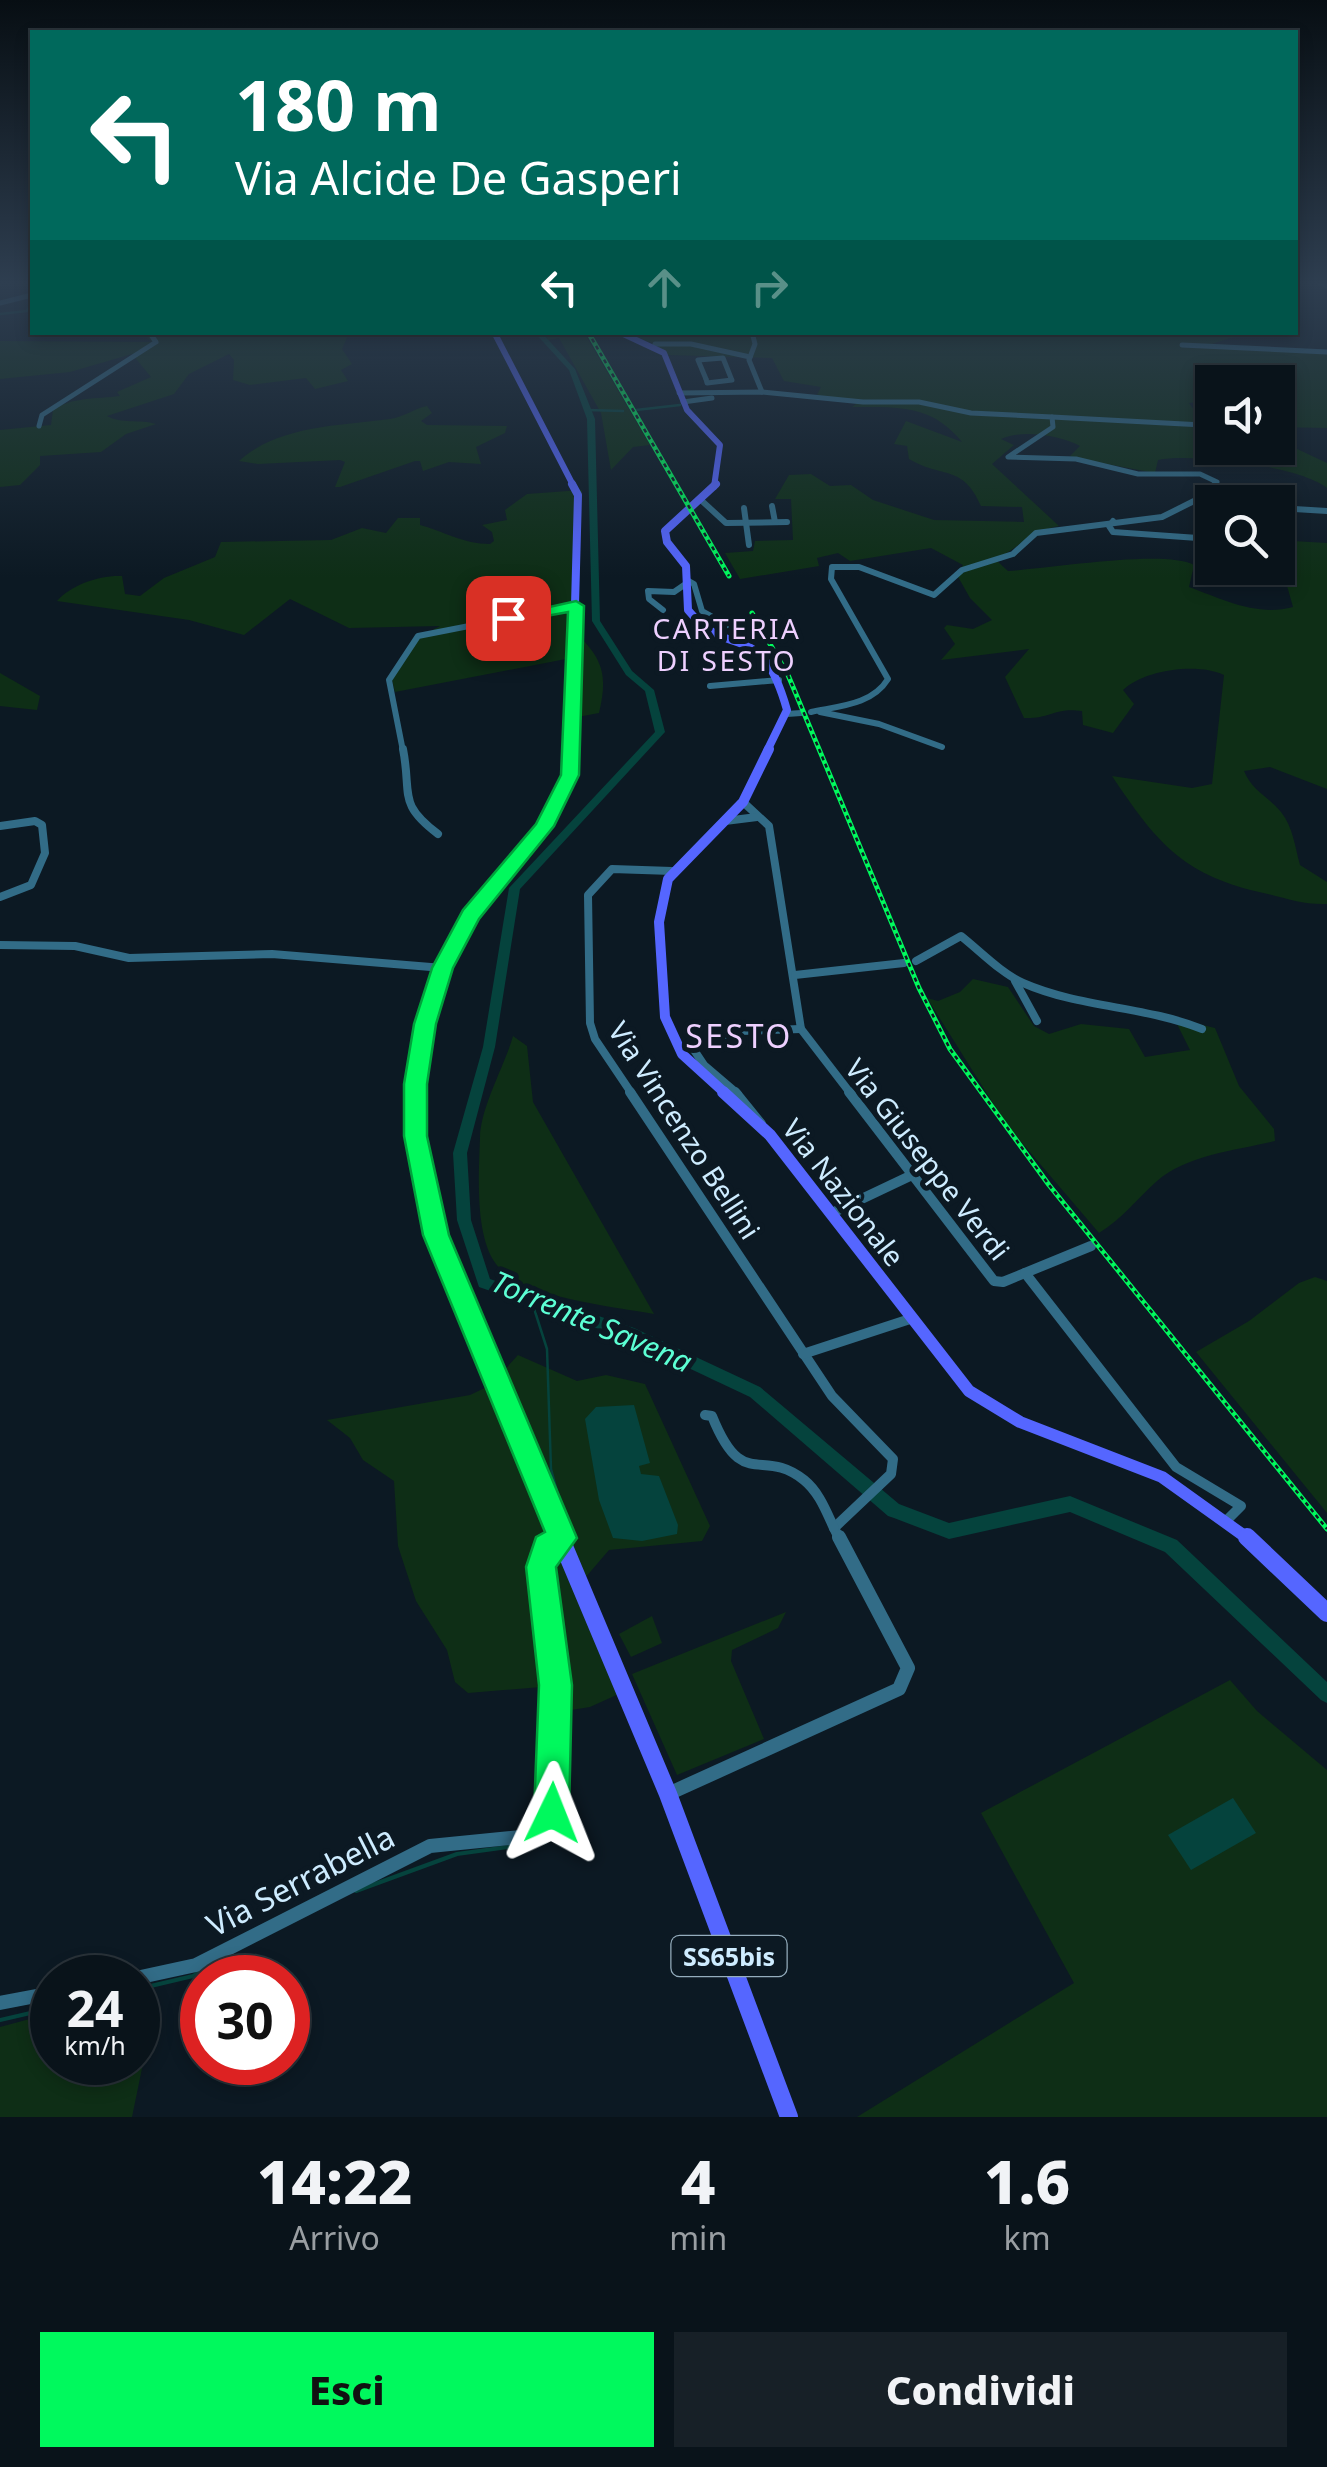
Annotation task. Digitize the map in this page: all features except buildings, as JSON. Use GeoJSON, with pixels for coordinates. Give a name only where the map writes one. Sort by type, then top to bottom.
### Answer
{"type":"FeatureCollection","features":[{"type":"Feature","properties":{"kind":"main road","name":"SS65bis"},"geometry":{"type":"LineString","coordinates":[[520,381],[576,486],[570,775],[545,826],[470,915],[443,968],[425,1024],[416,1084],[416,1136],[422,1182],[436,1235],[668,1794],[790,2117]]}},
{"type":"Feature","properties":{"kind":"main road"},"geometry":{"type":"LineString","coordinates":[[672,872],[744,814],[788,714],[771,659],[760,648],[694,620],[686,604],[686,566],[666,542],[665,532],[702,501],[720,477],[720,445],[688,399],[679,394],[676,381]]}},
{"type":"Feature","properties":{"kind":"main road","name":"Via Nazionale"},"geometry":{"type":"LineString","coordinates":[[672,872],[662,897],[659,922],[661,988],[670,1032],[695,1068],[762,1127],[961,1385],[980,1402],[1033,1428],[1140,1466],[1228,1519],[1327,1614]]}},
{"type":"Feature","properties":{"kind":"street"},"geometry":{"type":"LineString","coordinates":[[38,426],[37,420],[44,413],[95,381]]}},
{"type":"Feature","properties":{"kind":"street"},"geometry":{"type":"LineString","coordinates":[[728,381],[728,392]]}},
{"type":"Feature","properties":{"kind":"street"},"geometry":{"type":"LineString","coordinates":[[758,381],[762,392]]}},
{"type":"Feature","properties":{"kind":"street"},"geometry":{"type":"LineString","coordinates":[[688,399],[728,392],[762,392],[863,402],[924,402],[971,413],[1195,426]]}},
{"type":"Feature","properties":{"kind":"street"},"geometry":{"type":"LineString","coordinates":[[688,399],[712,398]]}},
{"type":"Feature","properties":{"kind":"street"},"geometry":{"type":"LineString","coordinates":[[1052,417],[1053,427],[1011,450],[1008,457],[1025,462],[1076,459],[1133,473],[1200,474],[1217,480],[1212,485]]}},
{"type":"Feature","properties":{"kind":"street"},"geometry":{"type":"LineString","coordinates":[[816,712],[826,706],[873,696],[888,679],[830,580],[832,567],[860,566],[916,592],[934,595],[962,570],[1014,554],[1036,532],[1162,517],[1195,500]]}},
{"type":"Feature","properties":{"kind":"street"},"geometry":{"type":"LineString","coordinates":[[702,501],[722,522],[787,522]]}},
{"type":"Feature","properties":{"kind":"street"},"geometry":{"type":"LineString","coordinates":[[772,506],[774,522]]}},
{"type":"Feature","properties":{"kind":"street"},"geometry":{"type":"LineString","coordinates":[[744,508],[749,544]]}},
{"type":"Feature","properties":{"kind":"street"},"geometry":{"type":"LineString","coordinates":[[1295,509],[1327,511]]}},
{"type":"Feature","properties":{"kind":"street"},"geometry":{"type":"LineString","coordinates":[[1113,521],[1109,526],[1114,532],[1195,538]]}},
{"type":"Feature","properties":{"kind":"street"},"geometry":{"type":"LineString","coordinates":[[663,610],[650,599],[648,591],[674,592],[687,582],[694,584],[696,602],[706,617],[728,625]]}},
{"type":"Feature","properties":{"kind":"street"},"geometry":{"type":"LineString","coordinates":[[438,834],[413,815],[406,802],[409,779],[389,680],[393,670],[418,636],[576,606]]}},
{"type":"Feature","properties":{"kind":"street"},"geometry":{"type":"LineString","coordinates":[[710,686],[779,680]]}},
{"type":"Feature","properties":{"kind":"street"},"geometry":{"type":"LineString","coordinates":[[816,712],[879,724],[942,747]]}},
{"type":"Feature","properties":{"kind":"street"},"geometry":{"type":"LineString","coordinates":[[788,714],[802,713]]}},
{"type":"Feature","properties":{"kind":"street"},"geometry":{"type":"LineString","coordinates":[[744,814],[769,826],[801,1029],[740,1031],[690,1044],[695,1055],[746,1100],[762,1127]]}},
{"type":"Feature","properties":{"kind":"street"},"geometry":{"type":"LineString","coordinates":[[0,826],[35,821],[42,825],[46,842],[32,886],[0,897]]}},
{"type":"Feature","properties":{"kind":"street","name":"Via Vincenzo Bellini"},"geometry":{"type":"LineString","coordinates":[[672,872],[612,869],[588,895],[592,1033],[803,1354]]}},
{"type":"Feature","properties":{"kind":"street"},"geometry":{"type":"LineString","coordinates":[[916,961],[961,936],[1014,979],[1095,1004],[1170,1016],[1202,1029]]}},
{"type":"Feature","properties":{"kind":"street"},"geometry":{"type":"LineString","coordinates":[[0,945],[75,946],[129,958],[168,960],[272,954],[443,968]]}},
{"type":"Feature","properties":{"kind":"street"},"geometry":{"type":"LineString","coordinates":[[795,975],[904,962]]}},
{"type":"Feature","properties":{"kind":"street"},"geometry":{"type":"LineString","coordinates":[[1014,979],[1037,1021]]}},
{"type":"Feature","properties":{"kind":"street","name":"Via Giuseppe Verdi"},"geometry":{"type":"LineString","coordinates":[[801,1029],[994,1281],[1091,1246]]}},
{"type":"Feature","properties":{"kind":"street"},"geometry":{"type":"LineString","coordinates":[[832,1214],[910,1176]]}},
{"type":"Feature","properties":{"kind":"street"},"geometry":{"type":"LineString","coordinates":[[1025,1273],[1176,1467],[1241,1506],[1228,1519]]}},
{"type":"Feature","properties":{"kind":"street"},"geometry":{"type":"LineString","coordinates":[[834,1528],[891,1474],[893,1459],[832,1396],[803,1354],[910,1319]]}},
{"type":"Feature","properties":{"kind":"street"},"geometry":{"type":"LineString","coordinates":[[668,1794],[899,1689],[906,1681],[905,1659],[814,1486],[802,1474],[751,1464],[731,1455],[712,1416],[706,1415]]}},
{"type":"Feature","properties":{"kind":"street","name":"Via Serrabella"},"geometry":{"type":"LineString","coordinates":[[160,1973],[196,1965],[430,1846],[531,1836],[544,1829],[552,1813],[556,1712],[541,1567],[547,1548],[562,1538]]}},
{"type":"Feature","properties":{"kind":"street"},"geometry":{"type":"LineString","coordinates":[[0,2003],[30,1997]]}},
{"type":"Feature","properties":{"kind":"shaded area"},"geometry":{"type":"Polygon","coordinates":[[[142,381],[184,381],[174,394],[107,416],[156,424],[126,434],[101,452],[40,456],[40,465],[20,485],[0,487],[0,430],[51,425],[53,410],[60,406],[120,396],[117,392],[142,381]]]}},
{"type":"Feature","properties":{"kind":"shaded area"},"geometry":{"type":"Polygon","coordinates":[[[236,381],[284,381],[250,385],[236,381]]]}},
{"type":"Feature","properties":{"kind":"shaded area"},"geometry":{"type":"Polygon","coordinates":[[[308,381],[348,381],[315,389],[308,381]]]}},
{"type":"Feature","properties":{"kind":"shaded area"},"geometry":{"type":"Polygon","coordinates":[[[583,381],[612,381],[650,445],[633,447],[611,470],[601,413],[583,381]]]}},
{"type":"Feature","properties":{"kind":"shaded area"},"geometry":{"type":"Polygon","coordinates":[[[784,381],[1195,381],[1195,402],[1189,403],[1195,412],[1195,459],[1158,460],[1155,473],[1075,458],[1070,456],[1080,446],[1062,439],[1030,434],[1001,439],[1014,445],[992,464],[1059,526],[1039,532],[995,559],[1008,571],[1133,559],[1179,561],[1194,565],[1189,587],[1240,605],[1280,610],[1293,607],[1287,585],[1295,585],[1295,541],[1327,543],[1327,789],[1270,767],[1244,771],[1285,818],[1300,865],[1327,882],[1327,904],[1300,902],[1232,884],[1190,864],[1157,836],[1112,776],[1192,788],[1212,784],[1224,675],[1200,669],[1171,670],[1132,683],[1123,690],[1134,704],[1113,733],[1083,725],[1082,711],[1024,718],[1005,677],[1029,649],[941,660],[955,644],[944,628],[947,625],[973,629],[992,620],[970,598],[957,575],[963,565],[931,548],[850,561],[838,553],[817,558],[819,566],[740,579],[725,553],[753,551],[755,541],[793,540],[791,499],[775,499],[789,475],[811,474],[830,486],[851,485],[873,500],[934,520],[1024,522],[1022,507],[981,506],[959,478],[909,459],[907,446],[894,444],[906,421],[962,442],[939,421],[914,411],[852,407],[856,404],[817,395],[821,387],[784,381]]]}},
{"type":"Feature","properties":{"kind":"shaded area"},"geometry":{"type":"Polygon","coordinates":[[[1295,381],[1327,381],[1327,428],[1295,427],[1295,381]]]}},
{"type":"Feature","properties":{"kind":"shaded area"},"geometry":{"type":"Polygon","coordinates":[[[427,406],[432,413],[421,421],[427,425],[507,426],[505,433],[476,447],[481,464],[449,462],[423,471],[420,461],[415,461],[340,487],[335,487],[345,462],[340,460],[258,464],[239,461],[272,440],[291,434],[395,418],[427,406]]]}},
{"type":"Feature","properties":{"kind":"shaded area"},"geometry":{"type":"Polygon","coordinates":[[[1295,448],[1327,463],[1327,488],[1314,480],[1252,465],[1295,465],[1295,448]]]}},
{"type":"Feature","properties":{"kind":"shaded area"},"geometry":{"type":"Polygon","coordinates":[[[582,490],[576,633],[601,668],[599,713],[572,718],[571,658],[395,692],[391,676],[412,641],[440,626],[349,628],[290,599],[244,635],[189,620],[57,601],[78,586],[113,576],[122,576],[125,594],[140,596],[164,578],[215,557],[221,542],[331,540],[362,528],[386,533],[398,518],[420,518],[420,525],[462,540],[490,544],[494,541],[492,532],[482,525],[507,520],[505,510],[527,494],[582,490]]]}},
{"type":"Feature","properties":{"kind":"shaded area"},"geometry":{"type":"Polygon","coordinates":[[[0,673],[40,696],[37,710],[0,706],[0,673]]]}},
{"type":"Feature","properties":{"kind":"shaded area"},"geometry":{"type":"Polygon","coordinates":[[[973,979],[1008,987],[1034,1026],[1049,1034],[1081,1024],[1129,1029],[1145,1057],[1190,1050],[1174,1018],[1215,1028],[1239,1086],[1274,1129],[1275,1141],[1182,1165],[1157,1181],[1099,1233],[1006,1124],[927,998],[938,1001],[960,992],[973,979]]]}},
{"type":"Feature","properties":{"kind":"shaded area"},"geometry":{"type":"Polygon","coordinates":[[[513,1036],[527,1046],[533,1102],[654,1314],[569,1299],[525,1285],[496,1264],[489,1252],[479,1202],[481,1126],[513,1036]]]}},
{"type":"Feature","properties":{"kind":"shaded area"},"geometry":{"type":"Polygon","coordinates":[[[1315,1277],[1327,1281],[1327,1513],[1196,1352],[1249,1321],[1299,1283],[1315,1277]]]}},
{"type":"Feature","properties":{"kind":"shaded area"},"geometry":{"type":"Polygon","coordinates":[[[518,1355],[577,1381],[606,1375],[645,1384],[710,1526],[702,1541],[609,1550],[579,1585],[621,1693],[590,1707],[553,1713],[542,1687],[468,1693],[455,1682],[447,1650],[416,1601],[398,1546],[394,1481],[363,1460],[350,1438],[327,1420],[470,1395],[491,1385],[518,1355]]]}},
{"type":"Feature","properties":{"kind":"shaded area"},"geometry":{"type":"Polygon","coordinates":[[[634,1405],[650,1463],[639,1466],[641,1474],[659,1476],[678,1525],[677,1534],[642,1541],[613,1538],[599,1500],[585,1419],[596,1407],[634,1405]]]}},
{"type":"Feature","properties":{"kind":"shaded area"},"geometry":{"type":"Polygon","coordinates":[[[786,1612],[778,1628],[732,1650],[731,1661],[764,1739],[677,1775],[632,1674],[786,1612]]]}},
{"type":"Feature","properties":{"kind":"shaded area"},"geometry":{"type":"Polygon","coordinates":[[[652,1616],[662,1643],[631,1657],[619,1634],[652,1616]]]}},
{"type":"Feature","properties":{"kind":"shaded area"},"geometry":{"type":"Polygon","coordinates":[[[1230,1680],[1257,1711],[1327,1770],[1327,2117],[857,2117],[1074,1983],[981,1813],[1230,1680]]]}},
{"type":"Feature","properties":{"kind":"shaded area"},"geometry":{"type":"Polygon","coordinates":[[[1233,1798],[1256,1833],[1191,1870],[1168,1835],[1233,1798]]]}},
{"type":"Feature","properties":{"kind":"shaded area"},"geometry":{"type":"Polygon","coordinates":[[[30,2019],[30,2085],[139,2085],[132,2117],[0,2117],[0,2027],[30,2019]]]}},
{"type":"Feature","properties":{"kind":"waterway","name":"Torrente Savena"},"geometry":{"type":"LineString","coordinates":[[576,381],[591,419],[596,621],[629,673],[649,690],[660,732],[515,888],[489,1047],[460,1153],[464,1220],[484,1283],[629,1333],[755,1392],[894,1510],[949,1531],[1070,1504],[1171,1546],[1327,1694]]}},
{"type":"Feature","properties":{"kind":"waterway"},"geometry":{"type":"LineString","coordinates":[[636,410],[680,405]]}},
{"type":"Feature","properties":{"kind":"waterway"},"geometry":{"type":"LineString","coordinates":[[587,410],[623,411]]}},
{"type":"Feature","properties":{"kind":"waterway"},"geometry":{"type":"LineString","coordinates":[[531,1299],[547,1349],[551,1469],[568,1532]]}},
{"type":"Feature","properties":{"kind":"waterway"},"geometry":{"type":"LineString","coordinates":[[356,1891],[457,1854],[545,1842]]}},
{"type":"Feature","properties":{"kind":"waterway"},"geometry":{"type":"LineString","coordinates":[[160,1984],[180,1979]]}},
{"type":"Feature","properties":{"kind":"waterway"},"geometry":{"type":"LineString","coordinates":[[0,2020],[30,2013]]}},
{"type":"Feature","properties":{"kind":"railway"},"geometry":{"type":"LineString","coordinates":[[616,381],[729,576]]}},
{"type":"Feature","properties":{"kind":"railway"},"geometry":{"type":"LineString","coordinates":[[752,613],[788,675],[919,988],[950,1049],[1049,1185],[1327,1529]]}},
{"type":"Feature","properties":{"kind":"district","name":"CARTERIA DI SESTO"},"geometry":{"type":"Point","coordinates":[727,644]}},
{"type":"Feature","properties":{"kind":"district","name":"SESTO"},"geometry":{"type":"Point","coordinates":[739,1035]}},
{"type":"Feature","properties":{"kind":"route"},"geometry":{"type":"LineString","coordinates":[[508,618],[576,606],[570,775],[545,826],[470,915],[443,968],[425,1024],[416,1084],[416,1136],[422,1182],[436,1235],[562,1538],[547,1548],[541,1567],[556,1685],[552,1813]]}}]}
